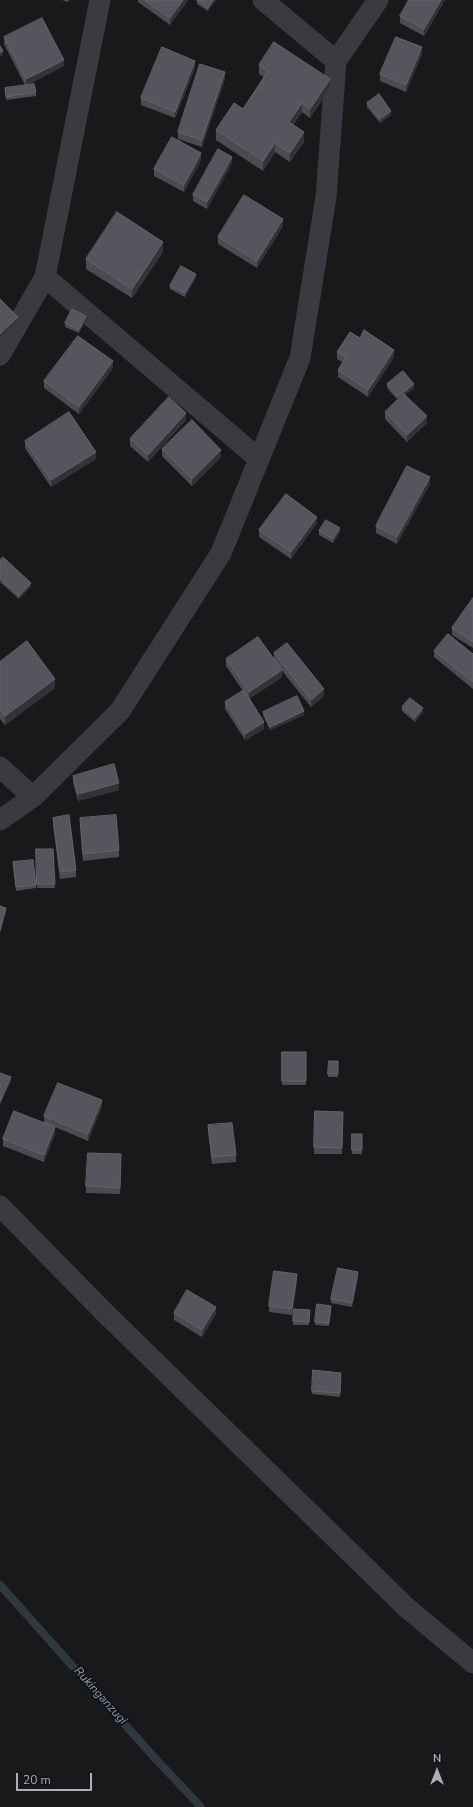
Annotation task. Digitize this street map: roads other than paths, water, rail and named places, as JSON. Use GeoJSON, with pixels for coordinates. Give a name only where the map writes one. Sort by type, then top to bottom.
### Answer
{"type":"FeatureCollection","features":[{"type":"Feature","properties":{"kind":"street"},"geometry":{"type":"LineString","coordinates":[[0,356],[45,277],[100,0]]}},
{"type":"Feature","properties":{"kind":"street"},"geometry":{"type":"LineString","coordinates":[[263,0],[336,61]]}},
{"type":"Feature","properties":{"kind":"street"},"geometry":{"type":"LineString","coordinates":[[0,820],[33,797],[120,711],[221,553],[300,358],[326,197],[336,61],[378,0]]}},
{"type":"Feature","properties":{"kind":"street"},"geometry":{"type":"LineString","coordinates":[[45,277],[259,458]]}},
{"type":"Feature","properties":{"kind":"street"},"geometry":{"type":"LineString","coordinates":[[0,767],[33,797]]}},
{"type":"Feature","properties":{"kind":"street"},"geometry":{"type":"LineString","coordinates":[[0,1206],[104,1312],[407,1608],[473,1663]]}},
{"type":"Feature","properties":{"kind":"waterway","name":"Rukinganzugi"},"geometry":{"type":"LineString","coordinates":[[0,1585],[153,1756],[201,1807]]}}]}
